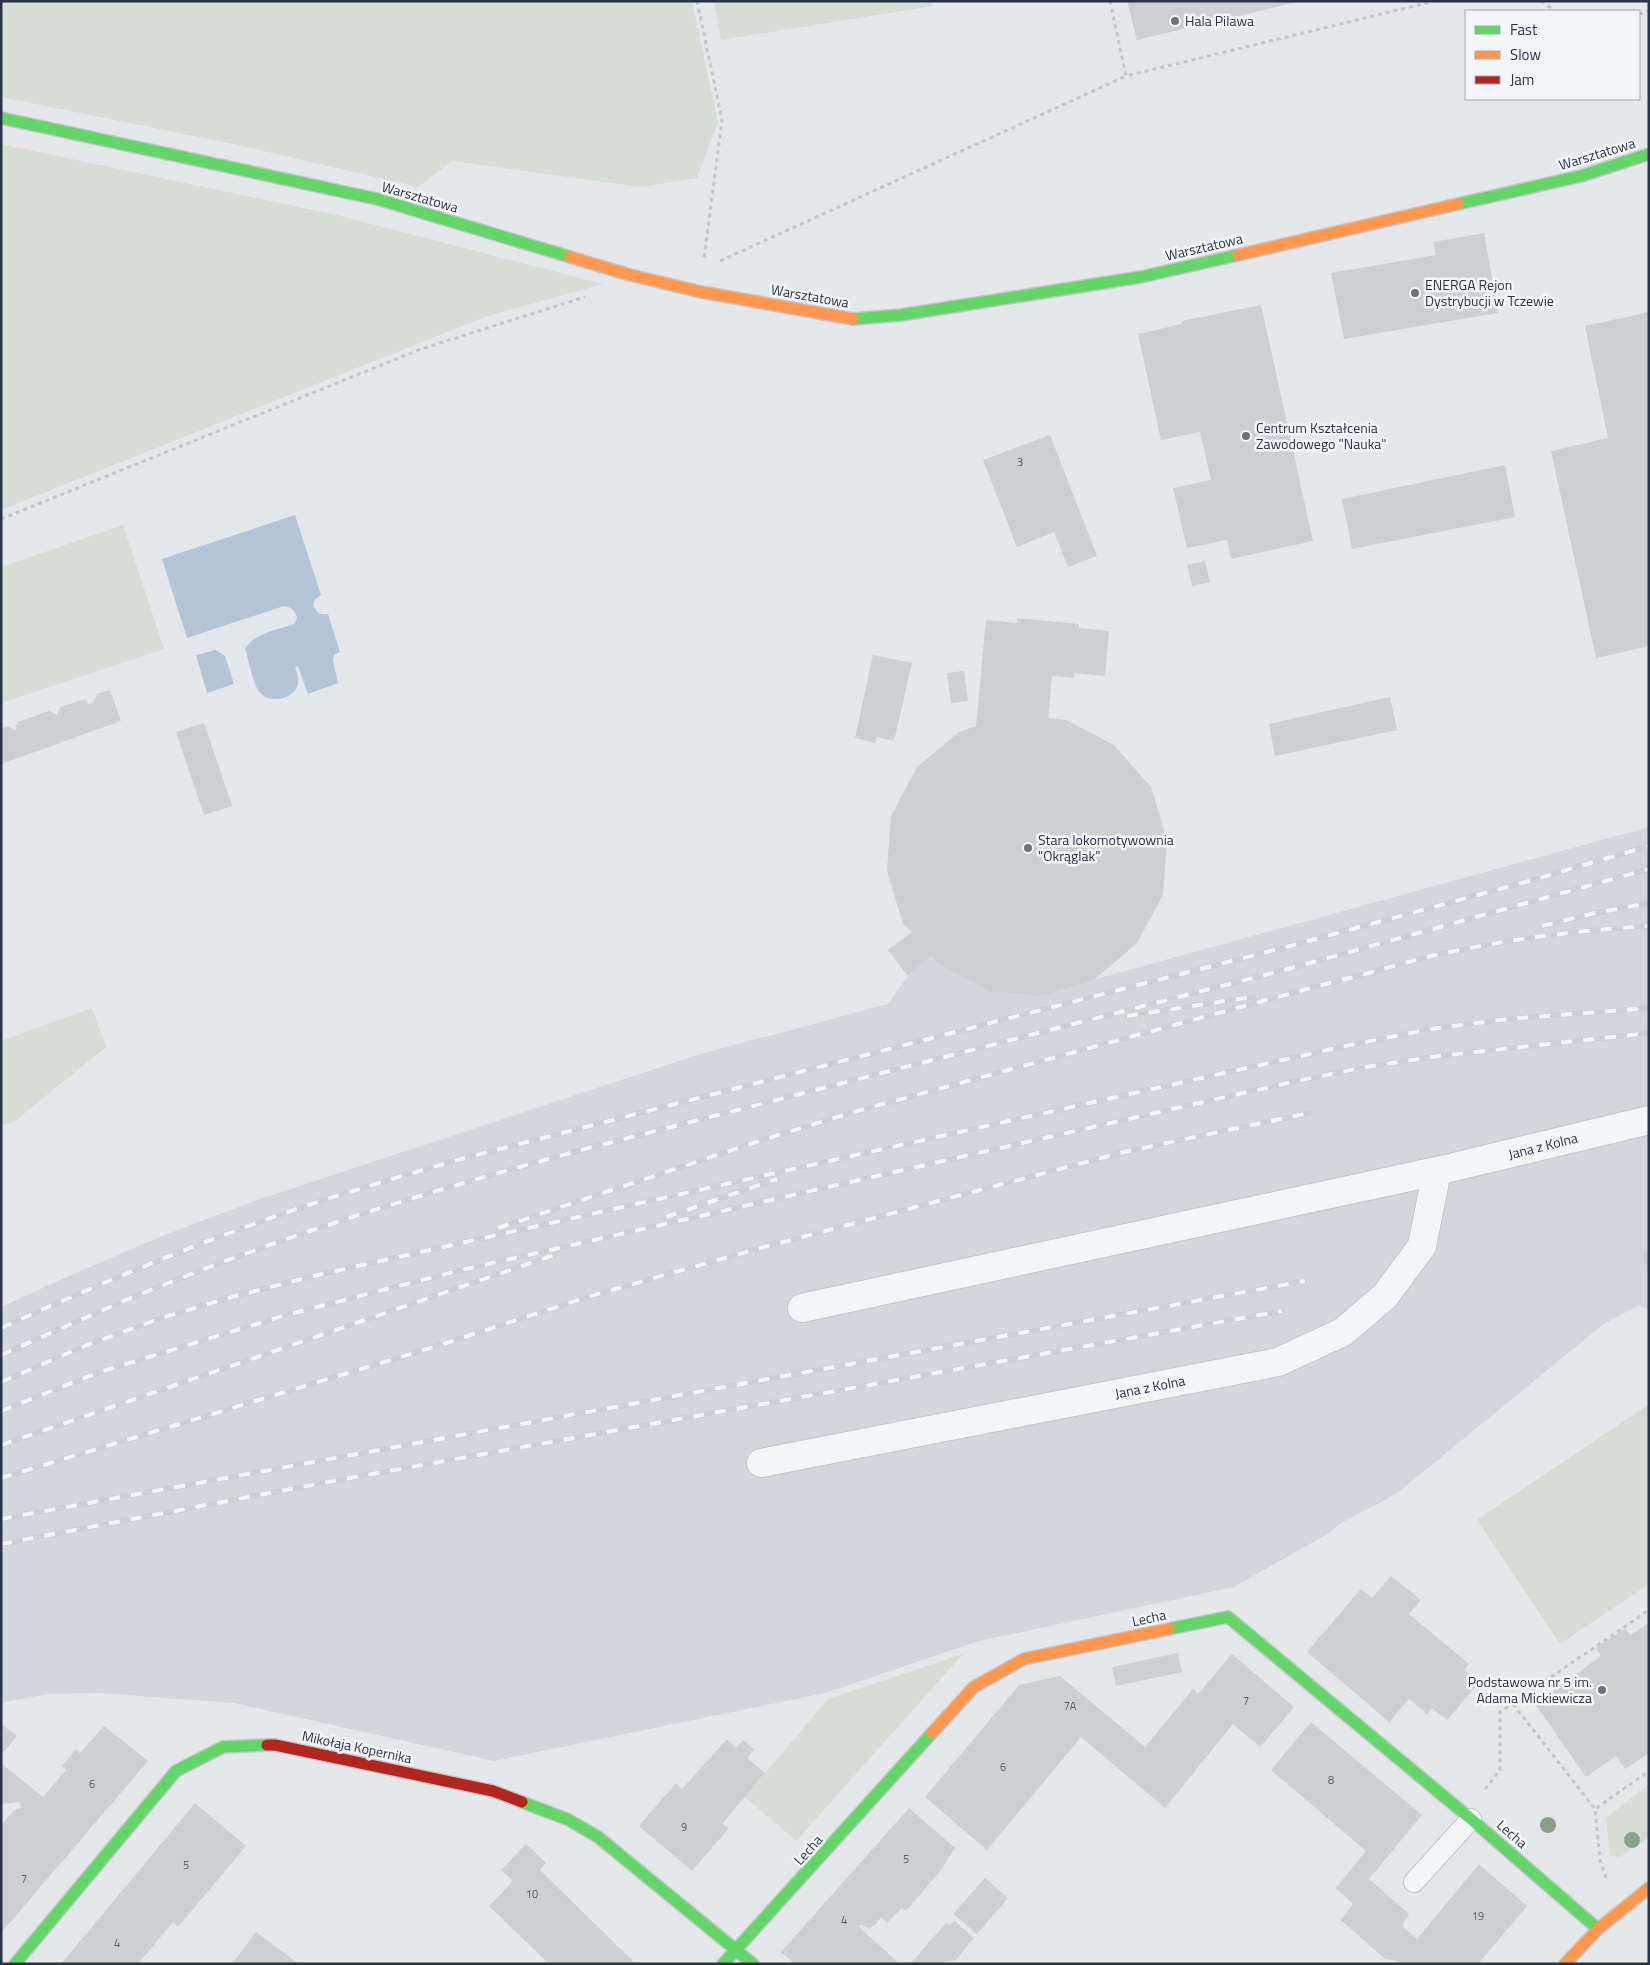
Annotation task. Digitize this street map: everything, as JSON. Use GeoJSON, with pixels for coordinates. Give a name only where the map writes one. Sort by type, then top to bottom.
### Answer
{"type":"FeatureCollection","features":[{"type":"Feature","properties":{"kind":"street","name":"Warsztatowa"},"geometry":{"type":"LineString","coordinates":[[1,118],[377,199],[630,275],[701,292],[851,319],[901,315],[1141,277],[1581,176],[1649,154]]}},
{"type":"Feature","properties":{"kind":"street","name":"Jana z Kolna"},"geometry":{"type":"LineString","coordinates":[[802,1308],[1437,1171],[1649,1120]]}},
{"type":"Feature","properties":{"kind":"street","name":"Jana z Kolna"},"geometry":{"type":"LineString","coordinates":[[761,1464],[1278,1362],[1343,1332],[1385,1296],[1422,1246],[1437,1171]]}},
{"type":"Feature","properties":{"kind":"street","name":"Lecha"},"geometry":{"type":"LineString","coordinates":[[723,1964],[974,1687],[1024,1658],[1228,1617],[1471,1818],[1598,1929]]}},
{"type":"Feature","properties":{"kind":"street","name":"Mikołaja Kopernika"},"geometry":{"type":"LineString","coordinates":[[15,1964],[176,1771],[223,1747],[275,1745],[494,1791],[569,1820],[598,1837],[753,1964]]}},
{"type":"Feature","properties":{"kind":"street"},"geometry":{"type":"LineString","coordinates":[[1565,1964],[1598,1929],[1648,1891]]}},
{"type":"Feature","properties":{"kind":"lane"},"geometry":{"type":"LineString","coordinates":[[1414,1882],[1471,1818]]}},
{"type":"Feature","properties":{"kind":"path"},"geometry":{"type":"LineString","coordinates":[[697,1],[722,120],[702,269]]}},
{"type":"Feature","properties":{"kind":"path"},"geometry":{"type":"LineString","coordinates":[[1110,1],[1126,76]]}},
{"type":"Feature","properties":{"kind":"path"},"geometry":{"type":"LineString","coordinates":[[711,265],[1126,76],[1435,1]]}},
{"type":"Feature","properties":{"kind":"path"},"geometry":{"type":"LineString","coordinates":[[1541,1],[1554,10]]}},
{"type":"Feature","properties":{"kind":"path"},"geometry":{"type":"LineString","coordinates":[[1,519],[421,349],[612,288],[630,275]]}},
{"type":"Feature","properties":{"kind":"path"},"geometry":{"type":"LineString","coordinates":[[1484,1791],[1500,1770],[1500,1712],[1649,1610]]}},
{"type":"Feature","properties":{"kind":"path"},"geometry":{"type":"LineString","coordinates":[[1513,1704],[1595,1809],[1600,1860],[1606,1878]]}},
{"type":"Feature","properties":{"kind":"path"},"geometry":{"type":"LineString","coordinates":[[1595,1809],[1649,1771]]}},
{"type":"Feature","properties":{"kind":"shaded area"},"geometry":{"type":"Polygon","coordinates":[[[1,1],[692,1],[718,122],[697,178],[641,187],[452,161],[418,187],[238,145],[1,97],[1,1]]]}},
{"type":"Feature","properties":{"kind":"shaded area"},"geometry":{"type":"Polygon","coordinates":[[[714,1],[932,1],[933,6],[721,40],[714,1]]]}},
{"type":"Feature","properties":{"kind":"shaded area"},"geometry":{"type":"Polygon","coordinates":[[[1,144],[337,215],[603,284],[485,317],[1,510],[1,144]]]}},
{"type":"Feature","properties":{"kind":"shaded area"},"geometry":{"type":"Polygon","coordinates":[[[123,525],[164,649],[1,703],[1,567],[123,525]]]}},
{"type":"Feature","properties":{"kind":"shaded area"},"geometry":{"type":"Polygon","coordinates":[[[1649,827],[1649,1251],[1641,1253],[1649,1274],[1649,1309],[1638,1306],[1605,1323],[1396,1494],[1339,1524],[1331,1532],[1234,1587],[979,1641],[825,1693],[494,1761],[234,1703],[98,1693],[47,1694],[1,1703],[1,1307],[157,1238],[257,1200],[697,1055],[888,1004],[908,976],[931,956],[939,965],[988,991],[1085,982],[1649,827]]]}},
{"type":"Feature","properties":{"kind":"shaded area"},"geometry":{"type":"Polygon","coordinates":[[[92,1008],[106,1047],[15,1121],[1,1126],[1,1041],[92,1008]]]}},
{"type":"Feature","properties":{"kind":"shaded area"},"geometry":{"type":"Polygon","coordinates":[[[1649,1404],[1649,1584],[1560,1644],[1477,1520],[1649,1404]]]}},
{"type":"Feature","properties":{"kind":"shaded area"},"geometry":{"type":"Polygon","coordinates":[[[963,1654],[796,1841],[745,1797],[828,1699],[963,1654]]]}},
{"type":"Feature","properties":{"kind":"shaded area"},"geometry":{"type":"Polygon","coordinates":[[[1649,1784],[1649,1837],[1620,1857],[1610,1856],[1606,1818],[1649,1784]]]}},
{"type":"Feature","properties":{"kind":"water"},"geometry":{"type":"Polygon","coordinates":[[[295,515],[321,595],[315,599],[313,605],[319,613],[328,614],[340,652],[334,655],[333,661],[338,683],[308,694],[298,666],[295,668],[298,685],[294,692],[284,698],[272,699],[258,690],[245,649],[254,639],[294,624],[297,618],[294,611],[284,606],[187,638],[162,559],[295,515]]]}},
{"type":"Feature","properties":{"kind":"water"},"geometry":{"type":"Polygon","coordinates":[[[216,650],[225,656],[234,684],[207,693],[196,655],[216,650]]]}},
{"type":"Feature","properties":{"kind":"building","name":"Hala Pilawa"},"geometry":{"type":"Polygon","coordinates":[[[1127,1],[1297,1],[1297,2],[1137,40],[1127,1]]]}},
{"type":"Feature","properties":{"kind":"building","name":"ENERGA Rejon Dystrybucji w Tczewie"},"geometry":{"type":"Polygon","coordinates":[[[1484,233],[1498,313],[1344,339],[1331,273],[1436,255],[1433,242],[1484,233]]]}},
{"type":"Feature","properties":{"kind":"building","name":"Centrum Kształcenia Zawodowego \"Nauka\""},"geometry":{"type":"Polygon","coordinates":[[[1261,305],[1313,541],[1231,559],[1227,540],[1187,548],[1173,488],[1211,480],[1200,432],[1161,440],[1138,334],[1182,324],[1182,321],[1261,305]]]}},
{"type":"Feature","properties":{"kind":"building"},"geometry":{"type":"Polygon","coordinates":[[[1649,312],[1649,646],[1596,658],[1551,451],[1608,438],[1585,326],[1649,312]]]}},
{"type":"Feature","properties":{"kind":"building"},"geometry":{"type":"Polygon","coordinates":[[[1050,435],[1097,556],[1068,567],[1054,532],[1017,547],[983,460],[1050,435]]]}},
{"type":"Feature","properties":{"kind":"building"},"geometry":{"type":"Polygon","coordinates":[[[1505,465],[1515,517],[1352,549],[1342,499],[1505,465]]]}},
{"type":"Feature","properties":{"kind":"building"},"geometry":{"type":"Polygon","coordinates":[[[1205,561],[1210,582],[1192,586],[1187,565],[1205,561]]]}},
{"type":"Feature","properties":{"kind":"building","name":"Stara lokomotywownia \"Okrąglak\""},"geometry":{"type":"Polygon","coordinates":[[[1017,618],[1079,624],[1079,628],[1109,631],[1105,676],[1074,673],[1074,678],[1052,676],[1048,718],[1066,720],[1114,745],[1151,787],[1167,840],[1163,895],[1137,943],[1095,979],[1042,996],[988,991],[939,965],[931,956],[908,976],[888,950],[912,932],[903,924],[887,871],[891,816],[917,767],[959,732],[976,726],[986,620],[1017,623],[1017,618]]]}},
{"type":"Feature","properties":{"kind":"building"},"geometry":{"type":"Polygon","coordinates":[[[873,655],[912,663],[894,741],[877,737],[875,743],[855,738],[873,655]]]}},
{"type":"Feature","properties":{"kind":"building"},"geometry":{"type":"Polygon","coordinates":[[[964,671],[968,701],[951,703],[947,673],[964,671]]]}},
{"type":"Feature","properties":{"kind":"building"},"geometry":{"type":"Polygon","coordinates":[[[110,690],[121,721],[1,764],[1,728],[7,726],[15,730],[18,722],[49,711],[57,715],[60,707],[86,699],[88,704],[93,703],[97,694],[110,690]]]}},
{"type":"Feature","properties":{"kind":"building"},"geometry":{"type":"Polygon","coordinates":[[[1390,697],[1397,730],[1275,756],[1269,724],[1390,697]]]}},
{"type":"Feature","properties":{"kind":"building"},"geometry":{"type":"Polygon","coordinates":[[[204,723],[232,806],[204,815],[176,732],[204,723]]]}},
{"type":"Feature","properties":{"kind":"building"},"geometry":{"type":"Polygon","coordinates":[[[1649,1251],[1649,1274],[1641,1252],[1649,1251]]]}},
{"type":"Feature","properties":{"kind":"building"},"geometry":{"type":"Polygon","coordinates":[[[1391,1576],[1421,1600],[1409,1614],[1469,1664],[1464,1670],[1479,1683],[1447,1720],[1432,1708],[1427,1714],[1409,1699],[1389,1722],[1307,1652],[1361,1589],[1372,1598],[1391,1576]]]}},
{"type":"Feature","properties":{"kind":"building","name":"Podstawowa nr 5 im. Adama Mickiewicza"},"geometry":{"type":"Polygon","coordinates":[[[1649,1623],[1649,1753],[1625,1769],[1616,1756],[1586,1777],[1535,1704],[1601,1656],[1596,1648],[1625,1628],[1630,1635],[1649,1623]]]}},
{"type":"Feature","properties":{"kind":"building"},"geometry":{"type":"Polygon","coordinates":[[[1178,1653],[1182,1672],[1116,1686],[1112,1667],[1178,1653]]]}},
{"type":"Feature","properties":{"kind":"building"},"geometry":{"type":"Polygon","coordinates":[[[1232,1654],[1294,1707],[1260,1747],[1233,1724],[1165,1808],[1081,1737],[987,1850],[925,1797],[1019,1685],[1060,1676],[1145,1747],[1193,1689],[1198,1694],[1232,1654]]]}},
{"type":"Feature","properties":{"kind":"building"},"geometry":{"type":"Polygon","coordinates":[[[1311,1722],[1422,1815],[1369,1879],[1409,1914],[1402,1926],[1417,1939],[1479,1864],[1527,1906],[1478,1964],[1395,1964],[1397,1961],[1385,1959],[1341,1920],[1353,1904],[1336,1888],[1366,1851],[1271,1770],[1311,1722]]]}},
{"type":"Feature","properties":{"kind":"building"},"geometry":{"type":"Polygon","coordinates":[[[1,1724],[17,1736],[1,1755],[1,1724]]]}},
{"type":"Feature","properties":{"kind":"building"},"geometry":{"type":"Polygon","coordinates":[[[104,1726],[148,1761],[1,1933],[1,1826],[14,1810],[21,1808],[20,1802],[1,1804],[1,1763],[43,1797],[66,1770],[62,1766],[76,1749],[80,1753],[104,1726]]]}},
{"type":"Feature","properties":{"kind":"building"},"geometry":{"type":"Polygon","coordinates":[[[727,1739],[736,1748],[743,1740],[754,1750],[747,1758],[765,1773],[722,1824],[729,1828],[692,1871],[639,1826],[676,1783],[682,1789],[727,1739]]]}},
{"type":"Feature","properties":{"kind":"building"},"geometry":{"type":"Polygon","coordinates":[[[195,1803],[246,1846],[178,1927],[173,1922],[138,1964],[61,1964],[195,1803]]]}},
{"type":"Feature","properties":{"kind":"building"},"geometry":{"type":"Polygon","coordinates":[[[909,1808],[955,1848],[941,1870],[906,1911],[902,1908],[887,1923],[881,1917],[869,1929],[861,1924],[859,1927],[900,1964],[795,1964],[781,1952],[909,1808]]]}},
{"type":"Feature","properties":{"kind":"building"},"geometry":{"type":"Polygon","coordinates":[[[526,1844],[546,1863],[540,1870],[636,1964],[549,1964],[489,1906],[513,1881],[501,1870],[526,1844]]]}},
{"type":"Feature","properties":{"kind":"building"},"geometry":{"type":"Polygon","coordinates":[[[985,1878],[1008,1898],[977,1934],[953,1914],[985,1878]]]}},
{"type":"Feature","properties":{"kind":"building"},"geometry":{"type":"Polygon","coordinates":[[[955,1921],[974,1938],[956,1960],[942,1964],[910,1964],[946,1923],[950,1925],[955,1921]]]}},
{"type":"Feature","properties":{"kind":"building"},"geometry":{"type":"Polygon","coordinates":[[[256,1932],[299,1964],[232,1964],[256,1932]]]}},
{"type":"Feature","properties":{"kind":"railway"},"geometry":{"type":"LineString","coordinates":[[1,1328],[132,1271],[231,1232],[313,1203],[412,1173],[1290,946],[1522,883],[1649,846]]}},
{"type":"Feature","properties":{"kind":"railway"},"geometry":{"type":"LineString","coordinates":[[1,1355],[128,1299],[222,1262],[324,1226],[480,1178],[585,1149],[1292,968],[1649,869]]}},
{"type":"Feature","properties":{"kind":"railway"},"geometry":{"type":"LineString","coordinates":[[1542,926],[1595,913],[1649,903]]}},
{"type":"Feature","properties":{"kind":"railway"},"geometry":{"type":"LineString","coordinates":[[1342,980],[1432,956],[1496,943],[1598,930],[1649,926]]}},
{"type":"Feature","properties":{"kind":"railway"},"geometry":{"type":"LineString","coordinates":[[498,1228],[762,1140],[857,1111],[1348,978]]}},
{"type":"Feature","properties":{"kind":"railway"},"geometry":{"type":"LineString","coordinates":[[1127,1016],[1258,996]]}},
{"type":"Feature","properties":{"kind":"railway"},"geometry":{"type":"LineString","coordinates":[[1,1382],[87,1345],[161,1318],[239,1295],[322,1274],[1350,1045],[1431,1029],[1508,1019],[1649,1008]]}},
{"type":"Feature","properties":{"kind":"railway"},"geometry":{"type":"LineString","coordinates":[[1,1411],[97,1373],[139,1360],[286,1315],[453,1272],[1292,1082],[1366,1067],[1439,1056],[1649,1033]]}},
{"type":"Feature","properties":{"kind":"railway"},"geometry":{"type":"LineString","coordinates":[[1,1478],[437,1346],[584,1298],[753,1250],[1124,1152],[1309,1113]]}},
{"type":"Feature","properties":{"kind":"railway"},"geometry":{"type":"LineString","coordinates":[[666,1217],[777,1179]]}},
{"type":"Feature","properties":{"kind":"railway"},"geometry":{"type":"LineString","coordinates":[[1,1445],[557,1254]]}},
{"type":"Feature","properties":{"kind":"railway"},"geometry":{"type":"LineString","coordinates":[[1,1519],[1305,1281]]}},
{"type":"Feature","properties":{"kind":"railway"},"geometry":{"type":"LineString","coordinates":[[1,1544],[333,1481],[1282,1311]]}},
{"type":"Feature","properties":{"kind":"traffic: fast"},"geometry":{"type":"LineString","coordinates":[[1,118],[377,199],[570,257]]}},
{"type":"Feature","properties":{"kind":"traffic: fast"},"geometry":{"type":"LineString","coordinates":[[1458,204],[1581,176],[1649,154]]}},
{"type":"Feature","properties":{"kind":"traffic: fast"},"geometry":{"type":"LineString","coordinates":[[853,319],[901,315],[1141,277],[1238,255]]}},
{"type":"Feature","properties":{"kind":"traffic: fast"},"geometry":{"type":"LineString","coordinates":[[1169,1629],[1228,1617],[1471,1819],[1598,1929]]}},
{"type":"Feature","properties":{"kind":"traffic: fast"},"geometry":{"type":"LineString","coordinates":[[723,1964],[932,1733]]}},
{"type":"Feature","properties":{"kind":"traffic: fast"},"geometry":{"type":"LineString","coordinates":[[15,1964],[176,1771],[223,1747],[267,1745]]}},
{"type":"Feature","properties":{"kind":"traffic: fast"},"geometry":{"type":"LineString","coordinates":[[522,1802],[569,1820],[598,1837],[753,1964]]}},
{"type":"Feature","properties":{"kind":"traffic: slow"},"geometry":{"type":"LineString","coordinates":[[1238,255],[1458,204]]}},
{"type":"Feature","properties":{"kind":"traffic: slow"},"geometry":{"type":"LineString","coordinates":[[570,257],[630,275],[701,292],[853,319]]}},
{"type":"Feature","properties":{"kind":"traffic: slow"},"geometry":{"type":"LineString","coordinates":[[932,1733],[974,1687],[1024,1659],[1169,1629]]}},
{"type":"Feature","properties":{"kind":"traffic: slow"},"geometry":{"type":"LineString","coordinates":[[1565,1964],[1598,1929],[1649,1888]]}},
{"type":"Feature","properties":{"kind":"traffic: jam"},"geometry":{"type":"LineString","coordinates":[[267,1745],[275,1745],[493,1791],[522,1802]]}},
{"type":"Feature","properties":{"kind":"place","name":"Hala Pilawa"},"geometry":{"type":"Point","coordinates":[1175,21]}},
{"type":"Feature","properties":{"kind":"place","name":"ENERGA Rejon Dystrybucji w Tczewie"},"geometry":{"type":"Point","coordinates":[1415,293]}},
{"type":"Feature","properties":{"kind":"place","name":"Centrum Kształcenia Zawodowego \"Nauka\""},"geometry":{"type":"Point","coordinates":[1246,436]}},
{"type":"Feature","properties":{"kind":"place","name":"Stara lokomotywownia \"Okrąglak\""},"geometry":{"type":"Point","coordinates":[1028,848]}},
{"type":"Feature","properties":{"kind":"place","name":"Podstawowa nr 5 im. Adama Mickiewicza"},"geometry":{"type":"Point","coordinates":[1602,1690]}}]}
